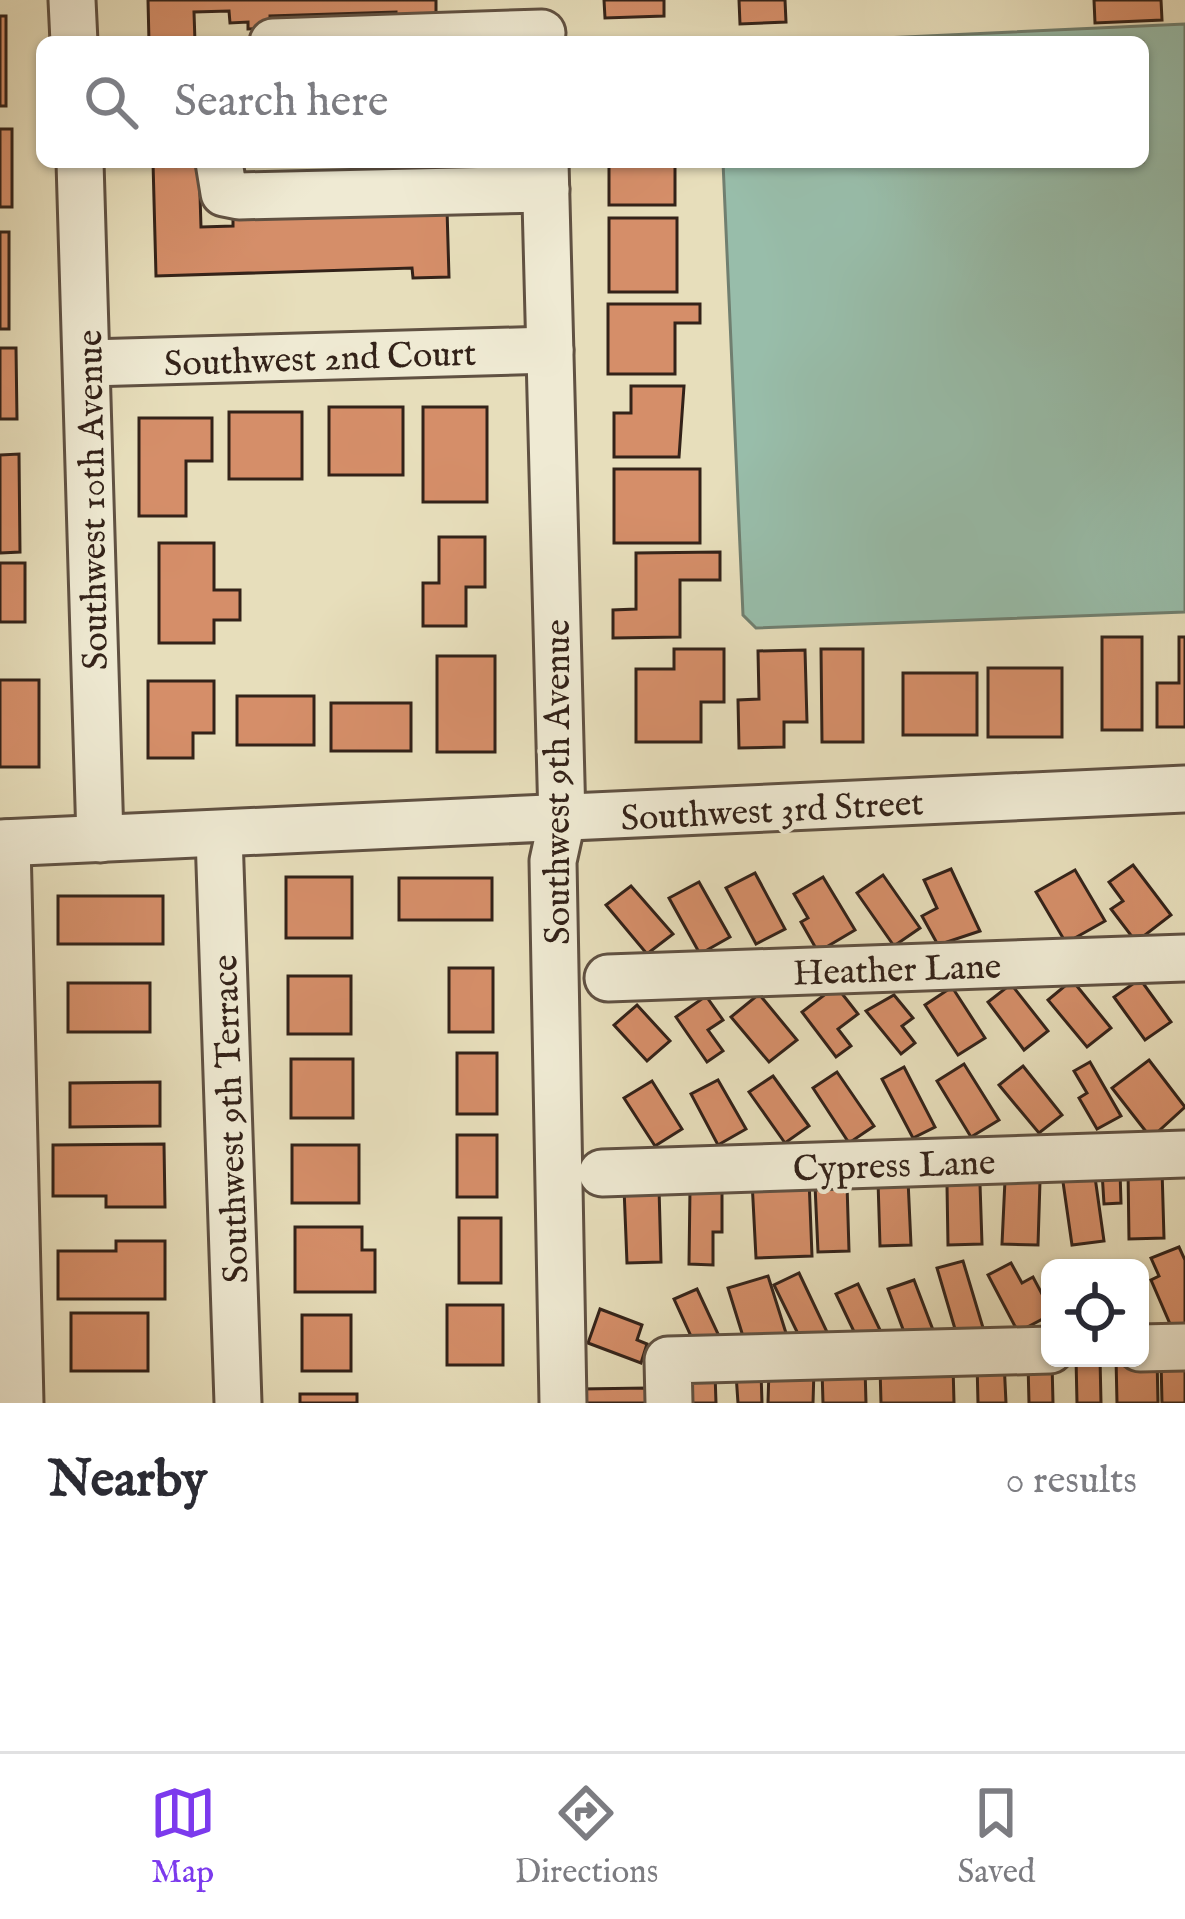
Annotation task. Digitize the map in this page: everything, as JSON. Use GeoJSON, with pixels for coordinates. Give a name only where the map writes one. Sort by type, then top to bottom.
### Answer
{"type":"FeatureCollection","features":[{"type":"Feature","properties":{"kind":"street"},"geometry":{"type":"LineString","coordinates":[[72,0],[74,36]]}},
{"type":"Feature","properties":{"kind":"street"},"geometry":{"type":"LineString","coordinates":[[368,36],[542,25]]}},
{"type":"Feature","properties":{"kind":"street","name":"Southwest 10th Avenue"},"geometry":{"type":"LineString","coordinates":[[80,168],[100,839]]}},
{"type":"Feature","properties":{"kind":"street"},"geometry":{"type":"LineString","coordinates":[[220,168],[224,193],[239,196],[546,175]]}},
{"type":"Feature","properties":{"kind":"street","name":"Southwest 9th Avenue"},"geometry":{"type":"LineString","coordinates":[[546,175],[562,820],[553,861],[563,1403]]}},
{"type":"Feature","properties":{"kind":"street","name":"Southwest 2nd Court"},"geometry":{"type":"LineString","coordinates":[[89,363],[550,350]]}},
{"type":"Feature","properties":{"kind":"street","name":"Southwest 3rd Street"},"geometry":{"type":"LineString","coordinates":[[4,843],[1185,789]]}},
{"type":"Feature","properties":{"kind":"street","name":"Southwest 9th Terrace"},"geometry":{"type":"LineString","coordinates":[[219,835],[238,1403]]}},
{"type":"Feature","properties":{"kind":"street"},"geometry":{"type":"LineString","coordinates":[[4,843],[9,1334],[20,1403]]}},
{"type":"Feature","properties":{"kind":"street","name":"Heather Lane"},"geometry":{"type":"LineString","coordinates":[[608,978],[1185,958]]}},
{"type":"Feature","properties":{"kind":"street","name":"Cypress Lane"},"geometry":{"type":"LineString","coordinates":[[602,1174],[1185,1154]]}},
{"type":"Feature","properties":{"kind":"street"},"geometry":{"type":"LineString","coordinates":[[1149,1348],[1185,1346]]}},
{"type":"Feature","properties":{"kind":"street"},"geometry":{"type":"LineString","coordinates":[[668,1382],[1041,1351]]}},
{"type":"Feature","properties":{"kind":"shaded area"},"geometry":{"type":"Polygon","coordinates":[[[1185,24],[1185,612],[756,628],[743,615],[723,168],[1149,168],[1149,36],[926,36],[1185,24]]]}},
{"type":"Feature","properties":{"kind":"building"},"geometry":{"type":"Polygon","coordinates":[[[148,0],[436,0],[436,16],[396,24],[396,12],[270,16],[270,28],[248,29],[248,22],[230,23],[229,11],[194,12],[195,36],[149,36],[148,0]]]}},
{"type":"Feature","properties":{"kind":"building"},"geometry":{"type":"Polygon","coordinates":[[[604,0],[664,0],[664,16],[605,18],[604,0]]]}},
{"type":"Feature","properties":{"kind":"building"},"geometry":{"type":"Polygon","coordinates":[[[739,0],[785,0],[786,22],[740,24],[739,0]]]}},
{"type":"Feature","properties":{"kind":"building"},"geometry":{"type":"Polygon","coordinates":[[[1094,0],[1161,0],[1162,20],[1095,23],[1094,0]]]}},
{"type":"Feature","properties":{"kind":"building"},"geometry":{"type":"Polygon","coordinates":[[[0,16],[6,16],[6,106],[0,106],[0,16]]]}},
{"type":"Feature","properties":{"kind":"building"},"geometry":{"type":"Polygon","coordinates":[[[0,129],[12,129],[12,207],[0,207],[0,129]]]}},
{"type":"Feature","properties":{"kind":"building"},"geometry":{"type":"Polygon","coordinates":[[[153,168],[199,168],[201,227],[233,226],[233,214],[447,209],[449,277],[413,278],[412,268],[156,276],[153,168]]]}},
{"type":"Feature","properties":{"kind":"building"},"geometry":{"type":"Polygon","coordinates":[[[609,168],[675,168],[675,205],[609,205],[609,168]]]}},
{"type":"Feature","properties":{"kind":"building"},"geometry":{"type":"Polygon","coordinates":[[[609,218],[677,218],[677,292],[609,292],[609,218]]]}},
{"type":"Feature","properties":{"kind":"building"},"geometry":{"type":"Polygon","coordinates":[[[0,232],[9,232],[9,329],[0,329],[0,232]]]}},
{"type":"Feature","properties":{"kind":"building"},"geometry":{"type":"Polygon","coordinates":[[[608,304],[700,304],[700,323],[675,323],[675,374],[608,374],[608,304]]]}},
{"type":"Feature","properties":{"kind":"building"},"geometry":{"type":"Polygon","coordinates":[[[0,348],[16,348],[17,419],[0,419],[0,348]]]}},
{"type":"Feature","properties":{"kind":"building"},"geometry":{"type":"Polygon","coordinates":[[[631,386],[684,386],[679,457],[614,457],[614,413],[631,413],[631,386]]]}},
{"type":"Feature","properties":{"kind":"building"},"geometry":{"type":"Polygon","coordinates":[[[329,407],[403,407],[403,475],[329,475],[329,407]]]}},
{"type":"Feature","properties":{"kind":"building"},"geometry":{"type":"Polygon","coordinates":[[[423,407],[487,407],[487,502],[423,502],[423,407]]]}},
{"type":"Feature","properties":{"kind":"building"},"geometry":{"type":"Polygon","coordinates":[[[229,412],[302,412],[302,479],[229,479],[229,412]]]}},
{"type":"Feature","properties":{"kind":"building"},"geometry":{"type":"Polygon","coordinates":[[[139,418],[212,418],[212,461],[186,461],[186,516],[139,516],[139,418]]]}},
{"type":"Feature","properties":{"kind":"building"},"geometry":{"type":"Polygon","coordinates":[[[19,454],[20,552],[0,553],[0,455],[19,454]]]}},
{"type":"Feature","properties":{"kind":"building"},"geometry":{"type":"Polygon","coordinates":[[[614,469],[700,469],[700,543],[614,543],[614,469]]]}},
{"type":"Feature","properties":{"kind":"building"},"geometry":{"type":"Polygon","coordinates":[[[439,537],[485,537],[485,587],[466,587],[466,626],[423,626],[423,583],[439,583],[439,537]]]}},
{"type":"Feature","properties":{"kind":"building"},"geometry":{"type":"Polygon","coordinates":[[[159,543],[214,543],[214,590],[240,590],[240,620],[214,620],[214,643],[159,643],[159,543]]]}},
{"type":"Feature","properties":{"kind":"building"},"geometry":{"type":"Polygon","coordinates":[[[720,552],[720,580],[680,580],[680,637],[613,638],[613,610],[636,609],[636,553],[720,552]]]}},
{"type":"Feature","properties":{"kind":"building"},"geometry":{"type":"Polygon","coordinates":[[[0,563],[25,563],[25,622],[0,622],[0,563]]]}},
{"type":"Feature","properties":{"kind":"building"},"geometry":{"type":"Polygon","coordinates":[[[1102,637],[1142,637],[1142,730],[1102,730],[1102,637]]]}},
{"type":"Feature","properties":{"kind":"building"},"geometry":{"type":"Polygon","coordinates":[[[1179,637],[1185,637],[1185,727],[1157,727],[1157,683],[1179,683],[1179,637]]]}},
{"type":"Feature","properties":{"kind":"building"},"geometry":{"type":"Polygon","coordinates":[[[674,649],[724,649],[724,702],[701,702],[701,742],[636,742],[636,669],[674,669],[674,649]]]}},
{"type":"Feature","properties":{"kind":"building"},"geometry":{"type":"Polygon","coordinates":[[[821,649],[863,649],[863,742],[822,742],[821,649]]]}},
{"type":"Feature","properties":{"kind":"building"},"geometry":{"type":"Polygon","coordinates":[[[805,650],[807,722],[784,722],[784,747],[739,748],[738,700],[759,699],[758,651],[805,650]]]}},
{"type":"Feature","properties":{"kind":"building"},"geometry":{"type":"Polygon","coordinates":[[[437,656],[495,656],[495,752],[437,752],[437,656]]]}},
{"type":"Feature","properties":{"kind":"building"},"geometry":{"type":"Polygon","coordinates":[[[988,668],[1062,668],[1062,737],[988,737],[988,668]]]}},
{"type":"Feature","properties":{"kind":"building"},"geometry":{"type":"Polygon","coordinates":[[[903,673],[977,673],[977,735],[903,735],[903,673]]]}},
{"type":"Feature","properties":{"kind":"building"},"geometry":{"type":"Polygon","coordinates":[[[0,680],[39,680],[39,767],[0,767],[0,680]]]}},
{"type":"Feature","properties":{"kind":"building"},"geometry":{"type":"Polygon","coordinates":[[[148,681],[214,681],[214,733],[193,733],[193,758],[148,758],[148,681]]]}},
{"type":"Feature","properties":{"kind":"building"},"geometry":{"type":"Polygon","coordinates":[[[237,696],[314,696],[314,745],[237,745],[237,696]]]}},
{"type":"Feature","properties":{"kind":"building"},"geometry":{"type":"Polygon","coordinates":[[[331,703],[411,703],[411,751],[331,751],[331,703]]]}},
{"type":"Feature","properties":{"kind":"building"},"geometry":{"type":"Polygon","coordinates":[[[1133,865],[1171,915],[1136,942],[1111,909],[1123,901],[1109,882],[1133,865]]]}},
{"type":"Feature","properties":{"kind":"building"},"geometry":{"type":"Polygon","coordinates":[[[951,869],[980,931],[938,945],[922,916],[937,908],[924,880],[951,869]]]}},
{"type":"Feature","properties":{"kind":"building"},"geometry":{"type":"Polygon","coordinates":[[[1075,870],[1105,921],[1066,943],[1036,892],[1075,870]]]}},
{"type":"Feature","properties":{"kind":"building"},"geometry":{"type":"Polygon","coordinates":[[[755,873],[785,929],[756,944],[726,888],[755,873]]]}},
{"type":"Feature","properties":{"kind":"building"},"geometry":{"type":"Polygon","coordinates":[[[883,875],[920,928],[894,946],[857,893],[883,875]]]}},
{"type":"Feature","properties":{"kind":"building"},"geometry":{"type":"Polygon","coordinates":[[[286,877],[352,877],[352,938],[286,938],[286,877]]]}},
{"type":"Feature","properties":{"kind":"building"},"geometry":{"type":"Polygon","coordinates":[[[823,877],[855,930],[818,952],[801,922],[808,918],[794,894],[823,877]]]}},
{"type":"Feature","properties":{"kind":"building"},"geometry":{"type":"Polygon","coordinates":[[[399,878],[492,878],[492,920],[399,920],[399,878]]]}},
{"type":"Feature","properties":{"kind":"building"},"geometry":{"type":"Polygon","coordinates":[[[699,882],[730,937],[700,954],[669,898],[699,882]]]}},
{"type":"Feature","properties":{"kind":"building"},"geometry":{"type":"Polygon","coordinates":[[[631,886],[673,934],[647,954],[606,905],[631,886]]]}},
{"type":"Feature","properties":{"kind":"building"},"geometry":{"type":"Polygon","coordinates":[[[58,896],[163,896],[163,944],[58,944],[58,896]]]}},
{"type":"Feature","properties":{"kind":"building"},"geometry":{"type":"Polygon","coordinates":[[[449,968],[493,968],[493,1032],[449,1032],[449,968]]]}},
{"type":"Feature","properties":{"kind":"building"},"geometry":{"type":"Polygon","coordinates":[[[288,976],[351,976],[351,1034],[288,1034],[288,976]]]}},
{"type":"Feature","properties":{"kind":"building"},"geometry":{"type":"Polygon","coordinates":[[[1140,979],[1171,1022],[1145,1040],[1114,997],[1140,979]]]}},
{"type":"Feature","properties":{"kind":"building"},"geometry":{"type":"Polygon","coordinates":[[[1072,980],[1111,1028],[1087,1047],[1048,1000],[1072,980]]]}},
{"type":"Feature","properties":{"kind":"building"},"geometry":{"type":"Polygon","coordinates":[[[68,983],[150,983],[150,1032],[68,1032],[68,983]]]}},
{"type":"Feature","properties":{"kind":"building"},"geometry":{"type":"Polygon","coordinates":[[[1011,984],[1048,1031],[1024,1050],[988,1002],[1011,984]]]}},
{"type":"Feature","properties":{"kind":"building"},"geometry":{"type":"Polygon","coordinates":[[[836,986],[858,1014],[838,1029],[851,1046],[836,1057],[802,1012],[836,986]]]}},
{"type":"Feature","properties":{"kind":"building"},"geometry":{"type":"Polygon","coordinates":[[[952,987],[985,1038],[958,1055],[925,1005],[952,987]]]}},
{"type":"Feature","properties":{"kind":"building"},"geometry":{"type":"Polygon","coordinates":[[[759,994],[797,1040],[769,1062],[731,1017],[759,994]]]}},
{"type":"Feature","properties":{"kind":"building"},"geometry":{"type":"Polygon","coordinates":[[[894,995],[913,1018],[902,1026],[915,1043],[901,1054],[866,1011],[894,995]]]}},
{"type":"Feature","properties":{"kind":"building"},"geometry":{"type":"Polygon","coordinates":[[[706,996],[723,1020],[708,1030],[723,1051],[707,1062],[676,1017],[706,996]]]}},
{"type":"Feature","properties":{"kind":"building"},"geometry":{"type":"Polygon","coordinates":[[[637,1005],[670,1041],[647,1061],[614,1025],[637,1005]]]}},
{"type":"Feature","properties":{"kind":"building"},"geometry":{"type":"Polygon","coordinates":[[[457,1053],[497,1053],[497,1114],[457,1114],[457,1053]]]}},
{"type":"Feature","properties":{"kind":"building"},"geometry":{"type":"Polygon","coordinates":[[[291,1059],[353,1059],[353,1118],[291,1118],[291,1059]]]}},
{"type":"Feature","properties":{"kind":"building"},"geometry":{"type":"Polygon","coordinates":[[[1149,1060],[1185,1107],[1151,1138],[1112,1088],[1149,1060]]]}},
{"type":"Feature","properties":{"kind":"building"},"geometry":{"type":"Polygon","coordinates":[[[1090,1062],[1121,1116],[1097,1129],[1079,1098],[1087,1093],[1074,1071],[1090,1062]]]}},
{"type":"Feature","properties":{"kind":"building"},"geometry":{"type":"Polygon","coordinates":[[[964,1064],[999,1120],[971,1137],[937,1081],[964,1064]]]}},
{"type":"Feature","properties":{"kind":"building"},"geometry":{"type":"Polygon","coordinates":[[[1023,1066],[1062,1115],[1039,1133],[999,1085],[1023,1066]]]}},
{"type":"Feature","properties":{"kind":"building"},"geometry":{"type":"Polygon","coordinates":[[[904,1067],[935,1127],[913,1138],[882,1079],[904,1067]]]}},
{"type":"Feature","properties":{"kind":"building"},"geometry":{"type":"Polygon","coordinates":[[[837,1072],[874,1126],[849,1143],[813,1088],[837,1072]]]}},
{"type":"Feature","properties":{"kind":"building"},"geometry":{"type":"Polygon","coordinates":[[[773,1076],[809,1126],[785,1143],[749,1092],[773,1076]]]}},
{"type":"Feature","properties":{"kind":"building"},"geometry":{"type":"Polygon","coordinates":[[[718,1080],[746,1129],[718,1145],[691,1094],[718,1080]]]}},
{"type":"Feature","properties":{"kind":"building"},"geometry":{"type":"Polygon","coordinates":[[[652,1081],[682,1129],[655,1146],[624,1098],[652,1081]]]}},
{"type":"Feature","properties":{"kind":"building"},"geometry":{"type":"Polygon","coordinates":[[[160,1082],[160,1126],[70,1127],[70,1083],[160,1082]]]}},
{"type":"Feature","properties":{"kind":"building"},"geometry":{"type":"Polygon","coordinates":[[[457,1135],[497,1135],[497,1197],[457,1197],[457,1135]]]}},
{"type":"Feature","properties":{"kind":"building"},"geometry":{"type":"Polygon","coordinates":[[[164,1144],[165,1207],[106,1207],[106,1196],[53,1196],[53,1145],[164,1144]]]}},
{"type":"Feature","properties":{"kind":"building"},"geometry":{"type":"Polygon","coordinates":[[[292,1145],[359,1145],[359,1203],[292,1203],[292,1145]]]}},
{"type":"Feature","properties":{"kind":"building"},"geometry":{"type":"Polygon","coordinates":[[[1162,1169],[1164,1238],[1129,1239],[1128,1170],[1162,1169]]]}},
{"type":"Feature","properties":{"kind":"building"},"geometry":{"type":"Polygon","coordinates":[[[1094,1170],[1104,1241],[1072,1245],[1062,1175],[1094,1170]]]}},
{"type":"Feature","properties":{"kind":"building"},"geometry":{"type":"Polygon","coordinates":[[[1120,1171],[1121,1203],[1104,1204],[1102,1172],[1120,1171]]]}},
{"type":"Feature","properties":{"kind":"building"},"geometry":{"type":"Polygon","coordinates":[[[809,1179],[812,1256],[756,1258],[752,1181],[809,1179]]]}},
{"type":"Feature","properties":{"kind":"building"},"geometry":{"type":"Polygon","coordinates":[[[908,1180],[911,1245],[880,1246],[878,1181],[908,1180]]]}},
{"type":"Feature","properties":{"kind":"building"},"geometry":{"type":"Polygon","coordinates":[[[1005,1180],[1040,1181],[1038,1245],[1002,1244],[1005,1180]]]}},
{"type":"Feature","properties":{"kind":"building"},"geometry":{"type":"Polygon","coordinates":[[[847,1184],[849,1251],[818,1252],[815,1185],[847,1184]]]}},
{"type":"Feature","properties":{"kind":"building"},"geometry":{"type":"Polygon","coordinates":[[[980,1184],[982,1244],[948,1245],[947,1185],[980,1184]]]}},
{"type":"Feature","properties":{"kind":"building"},"geometry":{"type":"Polygon","coordinates":[[[659,1187],[661,1262],[627,1263],[624,1188],[659,1187]]]}},
{"type":"Feature","properties":{"kind":"building"},"geometry":{"type":"Polygon","coordinates":[[[690,1188],[722,1189],[722,1232],[713,1232],[713,1265],[689,1264],[690,1188]]]}},
{"type":"Feature","properties":{"kind":"building"},"geometry":{"type":"Polygon","coordinates":[[[459,1218],[501,1218],[501,1283],[459,1283],[459,1218]]]}},
{"type":"Feature","properties":{"kind":"building"},"geometry":{"type":"Polygon","coordinates":[[[295,1227],[362,1227],[362,1250],[375,1250],[375,1292],[295,1292],[295,1227]]]}},
{"type":"Feature","properties":{"kind":"building"},"geometry":{"type":"Polygon","coordinates":[[[116,1241],[165,1241],[165,1299],[58,1299],[58,1251],[116,1251],[116,1241]]]}},
{"type":"Feature","properties":{"kind":"building"},"geometry":{"type":"Polygon","coordinates":[[[1179,1247],[1185,1260],[1185,1329],[1174,1333],[1151,1280],[1159,1276],[1151,1258],[1179,1247]]]}},
{"type":"Feature","properties":{"kind":"building"},"geometry":{"type":"Polygon","coordinates":[[[963,1261],[984,1331],[958,1339],[937,1268],[963,1261]]]}},
{"type":"Feature","properties":{"kind":"building"},"geometry":{"type":"Polygon","coordinates":[[[1011,1263],[1022,1283],[1033,1277],[1041,1292],[1041,1320],[1018,1332],[988,1275],[1011,1263]]]}},
{"type":"Feature","properties":{"kind":"building"},"geometry":{"type":"Polygon","coordinates":[[[799,1273],[828,1334],[804,1346],[774,1285],[799,1273]]]}},
{"type":"Feature","properties":{"kind":"building"},"geometry":{"type":"Polygon","coordinates":[[[768,1276],[786,1333],[746,1346],[728,1288],[768,1276]]]}},
{"type":"Feature","properties":{"kind":"building"},"geometry":{"type":"Polygon","coordinates":[[[914,1280],[933,1330],[907,1340],[888,1289],[914,1280]]]}},
{"type":"Feature","properties":{"kind":"building"},"geometry":{"type":"Polygon","coordinates":[[[858,1284],[881,1332],[859,1342],[836,1294],[858,1284]]]}},
{"type":"Feature","properties":{"kind":"building"},"geometry":{"type":"Polygon","coordinates":[[[697,1289],[719,1336],[696,1347],[674,1299],[697,1289]]]}},
{"type":"Feature","properties":{"kind":"building"},"geometry":{"type":"Polygon","coordinates":[[[447,1305],[503,1305],[503,1365],[447,1365],[447,1305]]]}},
{"type":"Feature","properties":{"kind":"building"},"geometry":{"type":"Polygon","coordinates":[[[600,1309],[642,1325],[637,1340],[647,1344],[641,1363],[588,1343],[600,1309]]]}},
{"type":"Feature","properties":{"kind":"building"},"geometry":{"type":"Polygon","coordinates":[[[71,1313],[148,1313],[148,1371],[71,1371],[71,1313]]]}},
{"type":"Feature","properties":{"kind":"building"},"geometry":{"type":"Polygon","coordinates":[[[302,1315],[351,1315],[351,1371],[302,1371],[302,1315]]]}},
{"type":"Feature","properties":{"kind":"building"},"geometry":{"type":"Polygon","coordinates":[[[1149,1357],[1157,1357],[1158,1403],[1117,1403],[1116,1367],[1149,1367],[1149,1357]]]}},
{"type":"Feature","properties":{"kind":"building"},"geometry":{"type":"Polygon","coordinates":[[[1185,1359],[1185,1403],[1162,1403],[1161,1360],[1185,1359]]]}},
{"type":"Feature","properties":{"kind":"building"},"geometry":{"type":"Polygon","coordinates":[[[1004,1361],[1006,1403],[978,1403],[977,1362],[1004,1361]]]}},
{"type":"Feature","properties":{"kind":"building"},"geometry":{"type":"Polygon","coordinates":[[[1028,1363],[1052,1367],[1053,1403],[1029,1403],[1028,1363]]]}},
{"type":"Feature","properties":{"kind":"building"},"geometry":{"type":"Polygon","coordinates":[[[953,1365],[954,1403],[881,1403],[880,1367],[953,1365]]]}},
{"type":"Feature","properties":{"kind":"building"},"geometry":{"type":"Polygon","coordinates":[[[1076,1367],[1100,1367],[1101,1403],[1077,1403],[1076,1367]]]}},
{"type":"Feature","properties":{"kind":"building"},"geometry":{"type":"Polygon","coordinates":[[[865,1368],[866,1403],[823,1403],[822,1369],[865,1368]]]}},
{"type":"Feature","properties":{"kind":"building"},"geometry":{"type":"Polygon","coordinates":[[[769,1369],[814,1370],[813,1403],[768,1403],[769,1369]]]}},
{"type":"Feature","properties":{"kind":"building"},"geometry":{"type":"Polygon","coordinates":[[[761,1372],[762,1403],[738,1403],[736,1374],[761,1372]]]}},
{"type":"Feature","properties":{"kind":"building"},"geometry":{"type":"Polygon","coordinates":[[[715,1373],[716,1403],[687,1403],[687,1374],[715,1373]]]}},
{"type":"Feature","properties":{"kind":"building"},"geometry":{"type":"Polygon","coordinates":[[[647,1388],[647,1403],[582,1403],[581,1389],[647,1388]]]}},
{"type":"Feature","properties":{"kind":"building"},"geometry":{"type":"Polygon","coordinates":[[[300,1394],[357,1394],[357,1403],[300,1403],[300,1394]]]}}]}
